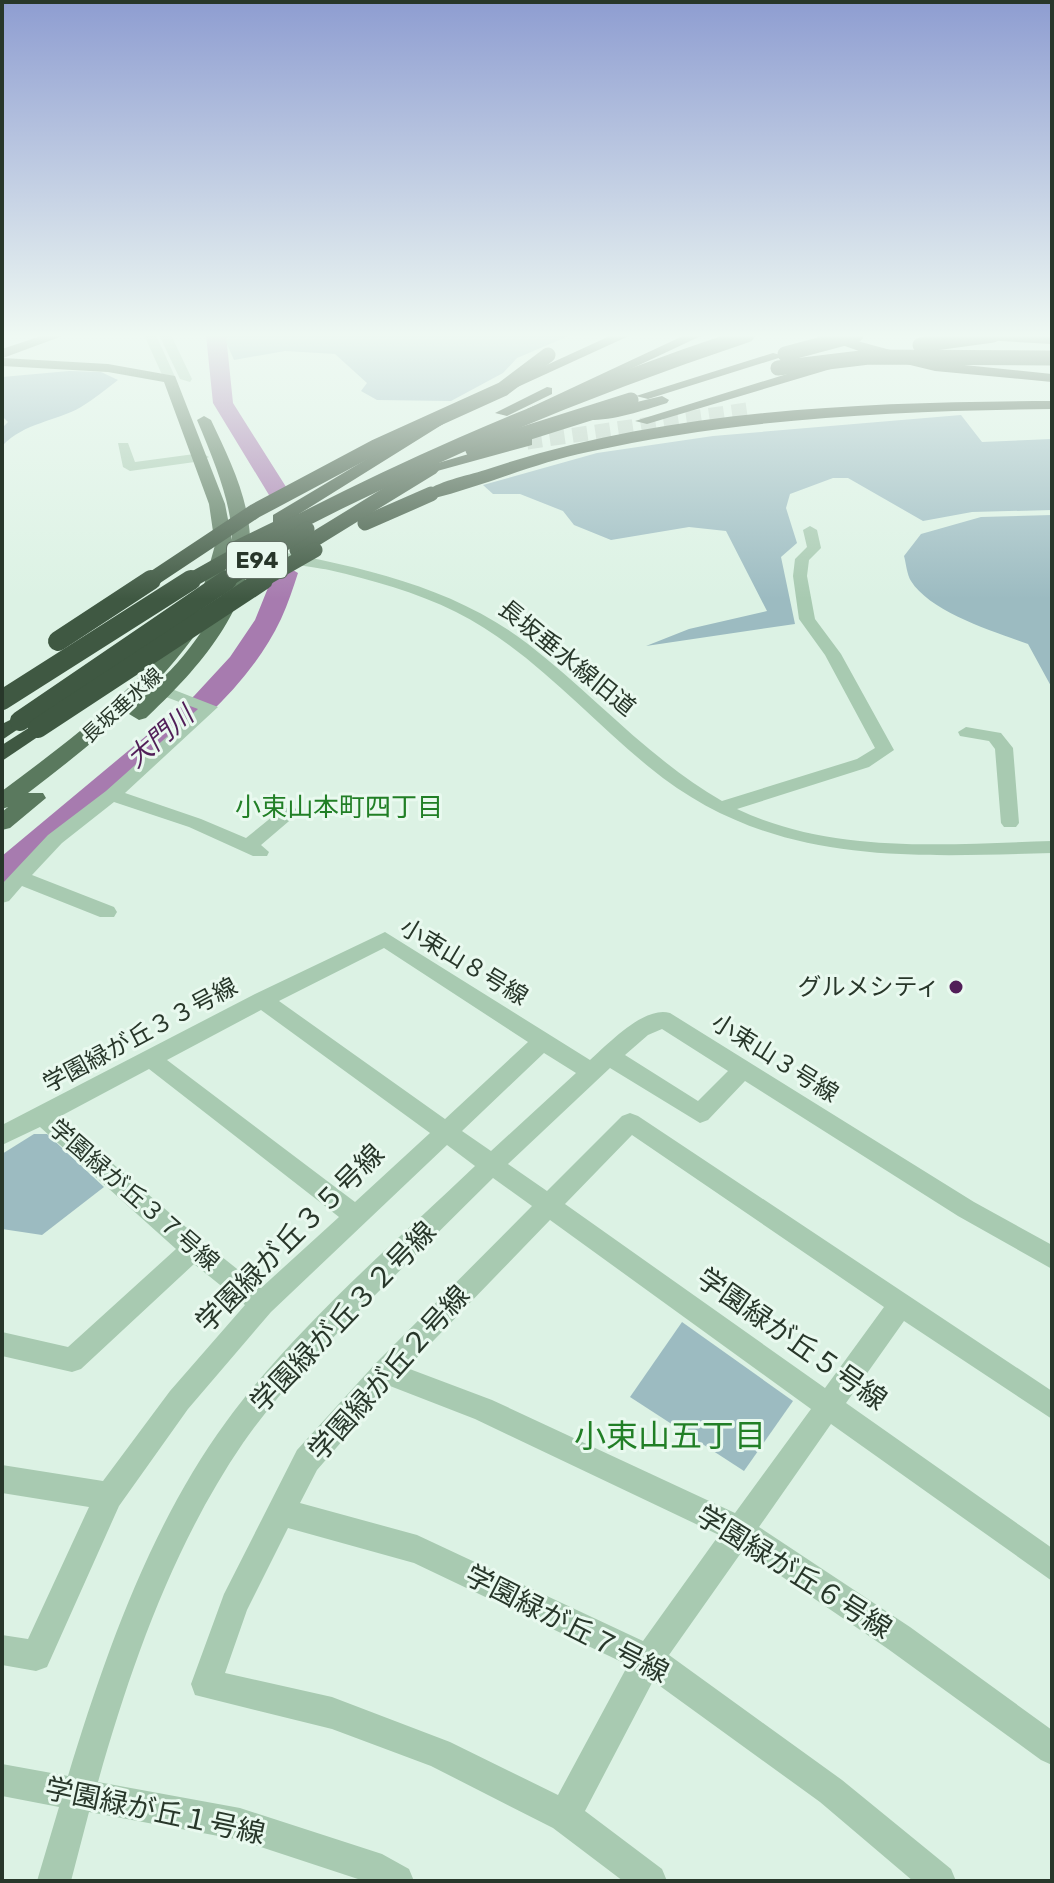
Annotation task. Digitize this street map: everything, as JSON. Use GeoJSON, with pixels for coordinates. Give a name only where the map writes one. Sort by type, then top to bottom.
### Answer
{"type":"FeatureCollection","features":[{"type":"Feature","properties":{"kind":"highway"},"geometry":{"type":"LineString","coordinates":[[430,423],[296,488],[214,537],[44,651],[189,562],[378,463],[474,423]]}},
{"type":"Feature","properties":{"kind":"highway"},"geometry":{"type":"LineString","coordinates":[[236,545],[443,423]]}},
{"type":"Feature","properties":{"kind":"highway","name":"E94"},"geometry":{"type":"LineString","coordinates":[[2,734],[29,724],[498,423]]}},
{"type":"Feature","properties":{"kind":"highway"},"geometry":{"type":"LineString","coordinates":[[2,700],[69,654],[245,547],[394,470],[503,423]]}},
{"type":"Feature","properties":{"kind":"highway"},"geometry":{"type":"LineString","coordinates":[[69,654],[319,514],[419,470],[557,423]]}},
{"type":"Feature","properties":{"kind":"highway"},"geometry":{"type":"LineString","coordinates":[[29,724],[251,586],[330,541],[431,494],[505,466],[643,423]]}},
{"type":"Feature","properties":{"kind":"highway"},"geometry":{"type":"LineString","coordinates":[[505,466],[616,438],[717,423]]}},
{"type":"Feature","properties":{"kind":"highway"},"geometry":{"type":"LineString","coordinates":[[236,545],[368,488],[445,462],[527,442]]}},
{"type":"Feature","properties":{"kind":"highway","name":"E94"},"geometry":{"type":"LineString","coordinates":[[2,755],[29,724]]}},
{"type":"Feature","properties":{"kind":"main road","name":"長坂垂水線"},"geometry":{"type":"LineString","coordinates":[[191,423],[217,504],[236,545]]}},
{"type":"Feature","properties":{"kind":"main road","name":"長坂垂水線"},"geometry":{"type":"LineString","coordinates":[[2,823],[105,744],[164,691],[199,652],[224,608],[236,545],[236,503],[219,454],[202,423]]}},
{"type":"Feature","properties":{"kind":"main road","name":"長坂垂水線"},"geometry":{"type":"LineString","coordinates":[[2,802],[140,693],[179,649],[236,545]]}},
{"type":"Feature","properties":{"kind":"street"},"geometry":{"type":"LineString","coordinates":[[123,446],[130,467],[202,457]]}},
{"type":"Feature","properties":{"kind":"street"},"geometry":{"type":"LineString","coordinates":[[728,805],[863,763],[885,750],[833,654],[807,619],[800,576],[802,559],[814,548],[810,530]]}},
{"type":"Feature","properties":{"kind":"street","name":"長坂垂水線旧道"},"geometry":{"type":"LineString","coordinates":[[236,545],[385,579],[478,617],[539,660],[679,782],[779,831],[842,846],[921,851],[1052,847]]}},
{"type":"Feature","properties":{"kind":"street"},"geometry":{"type":"LineString","coordinates":[[2,896],[55,839],[112,795],[210,707],[164,691]]}},
{"type":"Feature","properties":{"kind":"street"},"geometry":{"type":"LineString","coordinates":[[966,732],[995,737],[1004,748],[1010,823]]}},
{"type":"Feature","properties":{"kind":"street"},"geometry":{"type":"LineString","coordinates":[[112,795],[195,823],[254,849],[289,812]]}},
{"type":"Feature","properties":{"kind":"street","name":"長坂垂水線旧道"},"geometry":{"type":"LineString","coordinates":[[728,805],[804,827],[855,836],[919,839],[1052,836]]}},
{"type":"Feature","properties":{"kind":"street"},"geometry":{"type":"LineString","coordinates":[[18,877],[107,912]]}},
{"type":"Feature","properties":{"kind":"street","name":"小束山８号線"},"geometry":{"type":"LineString","coordinates":[[262,1000],[385,939],[591,1072]]}},
{"type":"Feature","properties":{"kind":"street","name":"学園緑が丘３３号線"},"geometry":{"type":"LineString","coordinates":[[2,1136],[262,1000],[493,1166]]}},
{"type":"Feature","properties":{"kind":"street","name":"小束山３号線"},"geometry":{"type":"LineString","coordinates":[[493,1166],[640,1029],[663,1019],[966,1209],[1052,1258]]}},
{"type":"Feature","properties":{"kind":"street","name":"学園緑が丘３５号線"},"geometry":{"type":"LineString","coordinates":[[2,1650],[36,1656],[109,1496],[179,1400],[262,1304],[543,1041]]}},
{"type":"Feature","properties":{"kind":"street"},"geometry":{"type":"LineString","coordinates":[[609,1056],[700,1114],[743,1069]]}},
{"type":"Feature","properties":{"kind":"street"},"geometry":{"type":"LineString","coordinates":[[151,1059],[356,1216]]}},
{"type":"Feature","properties":{"kind":"street","name":"学園緑が丘３７号線"},"geometry":{"type":"LineString","coordinates":[[43,1116],[193,1249],[262,1304]]}},
{"type":"Feature","properties":{"kind":"street","name":"学園緑が丘２号線"},"geometry":{"type":"LineString","coordinates":[[650,1881],[565,1816],[439,1753],[332,1713],[206,1684],[234,1604],[307,1460],[385,1372],[630,1122],[1052,1406]]}},
{"type":"Feature","properties":{"kind":"street","name":"学園緑が丘５号線"},"geometry":{"type":"LineString","coordinates":[[493,1166],[831,1404],[1052,1566]]}},
{"type":"Feature","properties":{"kind":"street","name":"学園緑が丘３２号線"},"geometry":{"type":"LineString","coordinates":[[54,1881],[117,1671],[176,1533],[218,1458],[251,1409],[299,1354],[493,1166]]}},
{"type":"Feature","properties":{"kind":"street"},"geometry":{"type":"LineString","coordinates":[[2,1344],[72,1360],[193,1249]]}},
{"type":"Feature","properties":{"kind":"street"},"geometry":{"type":"LineString","coordinates":[[565,1816],[648,1659],[901,1304]]}},
{"type":"Feature","properties":{"kind":"street","name":"学園緑が丘６号線"},"geometry":{"type":"LineString","coordinates":[[385,1372],[483,1409],[739,1530],[899,1638],[1052,1749]]}},
{"type":"Feature","properties":{"kind":"street"},"geometry":{"type":"LineString","coordinates":[[2,1479],[109,1496]]}},
{"type":"Feature","properties":{"kind":"street","name":"学園緑が丘７号線"},"geometry":{"type":"LineString","coordinates":[[280,1512],[417,1549],[648,1659],[831,1791],[939,1881]]}},
{"type":"Feature","properties":{"kind":"street","name":"学園緑が丘１号線"},"geometry":{"type":"LineString","coordinates":[[2,1780],[240,1824],[370,1866],[397,1881]]}},
{"type":"Feature","properties":{"kind":"shaded area"},"geometry":{"type":"Polygon","coordinates":[[[7,423],[41,423],[20,432],[2,446],[2,428],[7,423]]]}},
{"type":"Feature","properties":{"kind":"shaded area"},"geometry":{"type":"Polygon","coordinates":[[[868,423],[967,423],[982,442],[1052,439],[1052,510],[972,512],[923,521],[848,478],[833,478],[790,494],[786,508],[797,543],[781,557],[795,624],[646,646],[689,629],[767,611],[726,531],[689,527],[611,540],[574,525],[563,511],[520,494],[493,494],[483,485],[597,453],[713,436],[868,423]]]}},
{"type":"Feature","properties":{"kind":"shaded area"},"geometry":{"type":"Polygon","coordinates":[[[1052,515],[1052,688],[1028,644],[964,620],[933,602],[911,581],[904,556],[921,534],[981,517],[1052,515]]]}},
{"type":"Feature","properties":{"kind":"shaded area"},"geometry":{"type":"Polygon","coordinates":[[[34,1134],[47,1134],[104,1187],[42,1235],[2,1229],[2,1154],[34,1134]]]}},
{"type":"Feature","properties":{"kind":"shaded area"},"geometry":{"type":"Polygon","coordinates":[[[682,1322],[793,1401],[744,1471],[630,1397],[682,1322]]]}},
{"type":"Feature","properties":{"kind":"waterway","name":"大門川"},"geometry":{"type":"LineString","coordinates":[[235,423],[277,490]]}},
{"type":"Feature","properties":{"kind":"waterway","name":"大門川"},"geometry":{"type":"LineString","coordinates":[[2,875],[38,840],[204,702],[240,663],[268,620],[286,573]]}},
{"type":"Feature","properties":{"kind":"tunnel"},"geometry":{"type":"LineString","coordinates":[[527,442],[658,423]]}},
{"type":"Feature","properties":{"kind":"place","name":"グルメシティ"},"geometry":{"type":"Point","coordinates":[956,987]}},
{"type":"Feature","properties":{"kind":"district","name":"小束山本町四丁目"},"geometry":{"type":"Point","coordinates":[339,807]}},
{"type":"Feature","properties":{"kind":"district","name":"小束山五丁目"},"geometry":{"type":"Point","coordinates":[670,1436]}}]}
